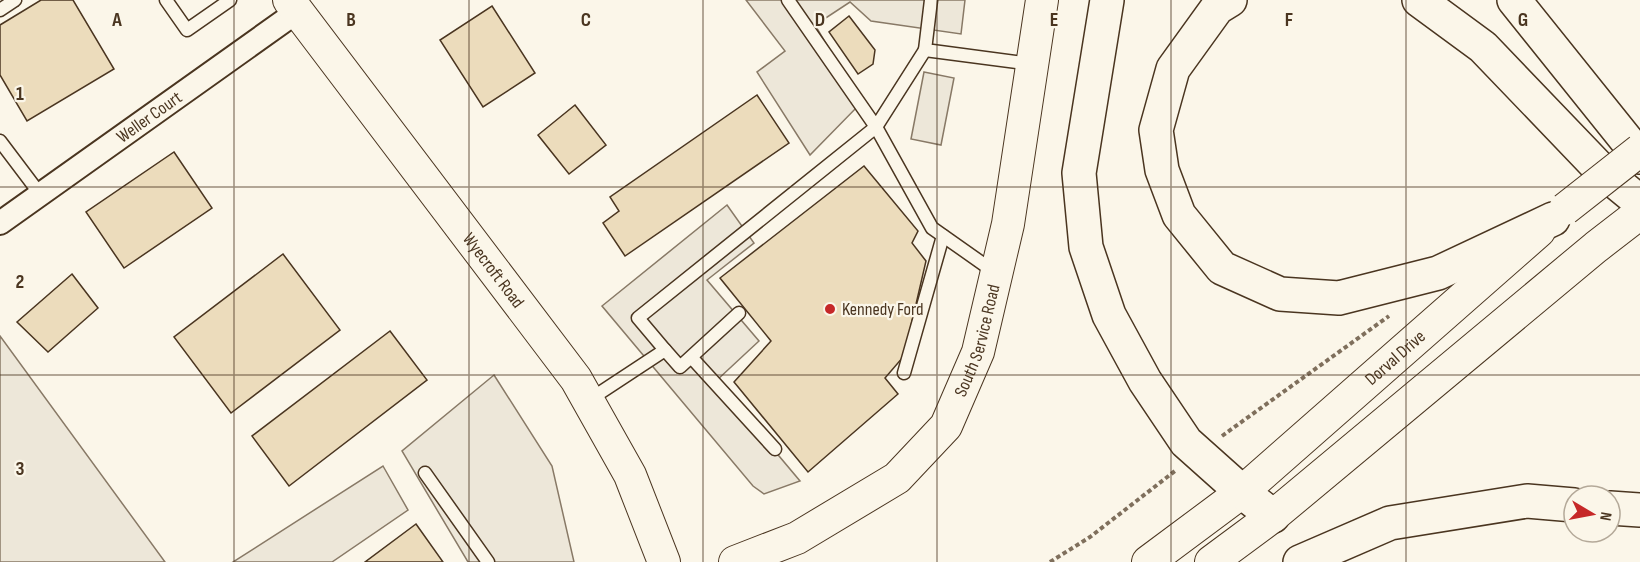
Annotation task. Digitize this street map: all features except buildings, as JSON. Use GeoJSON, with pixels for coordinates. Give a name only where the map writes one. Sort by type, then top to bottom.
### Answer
{"type":"FeatureCollection","features":[{"type":"Feature","properties":{"kind":"highway"},"geometry":{"type":"LineString","coordinates":[[1107,0],[1079,173],[1086,247],[1109,315],[1145,381],[1186,442],[1242,492],[1273,516]]}},
{"type":"Feature","properties":{"kind":"highway"},"geometry":{"type":"LineString","coordinates":[[1230,0],[1217,8],[1173,69],[1156,130],[1162,171],[1179,215],[1222,268],[1280,294],[1339,298],[1438,273],[1559,214]]}},
{"type":"Feature","properties":{"kind":"highway"},"geometry":{"type":"LineString","coordinates":[[1419,0],[1483,47],[1601,170],[1640,202]]}},
{"type":"Feature","properties":{"kind":"highway"},"geometry":{"type":"LineString","coordinates":[[1514,0],[1640,157]]}},
{"type":"Feature","properties":{"kind":"highway"},"geometry":{"type":"LineString","coordinates":[[1300,562],[1390,523],[1527,501],[1562,504]]}},
{"type":"Feature","properties":{"kind":"highway"},"geometry":{"type":"LineString","coordinates":[[1622,509],[1640,510]]}},
{"type":"Feature","properties":{"kind":"street","name":"South Service Road"},"geometry":{"type":"LineString","coordinates":[[735,562],[797,538],[897,478],[946,426],[978,352],[1008,224],[1042,0]]}},
{"type":"Feature","properties":{"kind":"street","name":"Weller Court"},"geometry":{"type":"LineString","coordinates":[[0,223],[293,5]]}},
{"type":"Feature","properties":{"kind":"street","name":"Wyecroft Road"},"geometry":{"type":"LineString","coordinates":[[293,5],[569,369],[589,400],[630,475],[664,562]]}},
{"type":"Feature","properties":{"kind":"street","name":"Dorval Drive"},"geometry":{"type":"LineString","coordinates":[[1148,562],[1242,492],[1559,214],[1640,150]]}},
{"type":"Feature","properties":{"kind":"street"},"geometry":{"type":"LineString","coordinates":[[1211,562],[1273,516],[1640,213]]}},
{"type":"Feature","properties":{"kind":"lane"},"geometry":{"type":"LineString","coordinates":[[0,10],[15,0]]}},
{"type":"Feature","properties":{"kind":"lane"},"geometry":{"type":"LineString","coordinates":[[166,0],[187,30],[230,0]]}},
{"type":"Feature","properties":{"kind":"lane"},"geometry":{"type":"LineString","coordinates":[[788,0],[876,127],[932,228],[996,274]]}},
{"type":"Feature","properties":{"kind":"lane"},"geometry":{"type":"LineString","coordinates":[[740,313],[680,367],[638,318],[876,127],[926,50],[931,0]]}},
{"type":"Feature","properties":{"kind":"lane"},"geometry":{"type":"LineString","coordinates":[[926,50],[1032,64]]}},
{"type":"Feature","properties":{"kind":"lane"},"geometry":{"type":"LineString","coordinates":[[0,141],[40,194]]}},
{"type":"Feature","properties":{"kind":"lane"},"geometry":{"type":"LineString","coordinates":[[904,373],[944,236]]}},
{"type":"Feature","properties":{"kind":"lane"},"geometry":{"type":"LineString","coordinates":[[589,400],[665,350]]}},
{"type":"Feature","properties":{"kind":"lane"},"geometry":{"type":"LineString","coordinates":[[692,358],[775,449]]}},
{"type":"Feature","properties":{"kind":"lane"},"geometry":{"type":"LineString","coordinates":[[425,473],[488,562]]}},
{"type":"Feature","properties":{"kind":"path"},"geometry":{"type":"LineString","coordinates":[[1050,562],[1090,537],[1198,454],[1377,326],[1394,311]]}},
{"type":"Feature","properties":{"kind":"shaded area"},"geometry":{"type":"Polygon","coordinates":[[[746,0],[965,0],[961,34],[871,21],[850,2],[815,25],[861,103],[810,155],[757,72],[785,51],[746,0]]]}},
{"type":"Feature","properties":{"kind":"shaded area"},"geometry":{"type":"Polygon","coordinates":[[[924,72],[954,78],[941,145],[911,139],[924,72]]]}},
{"type":"Feature","properties":{"kind":"shaded area"},"geometry":{"type":"Polygon","coordinates":[[[727,205],[754,243],[707,280],[759,341],[716,381],[800,481],[764,494],[753,486],[602,306],[727,205]]]}},
{"type":"Feature","properties":{"kind":"shaded area"},"geometry":{"type":"Polygon","coordinates":[[[0,336],[165,562],[0,562],[0,336]]]}},
{"type":"Feature","properties":{"kind":"shaded area"},"geometry":{"type":"Polygon","coordinates":[[[494,375],[552,466],[574,562],[468,562],[402,451],[494,375]]]}},
{"type":"Feature","properties":{"kind":"shaded area"},"geometry":{"type":"Polygon","coordinates":[[[383,466],[408,510],[332,562],[233,562],[383,466]]]}},
{"type":"Feature","properties":{"kind":"place","name":"Kennedy Ford"},"geometry":{"type":"Point","coordinates":[830,309]}}]}
